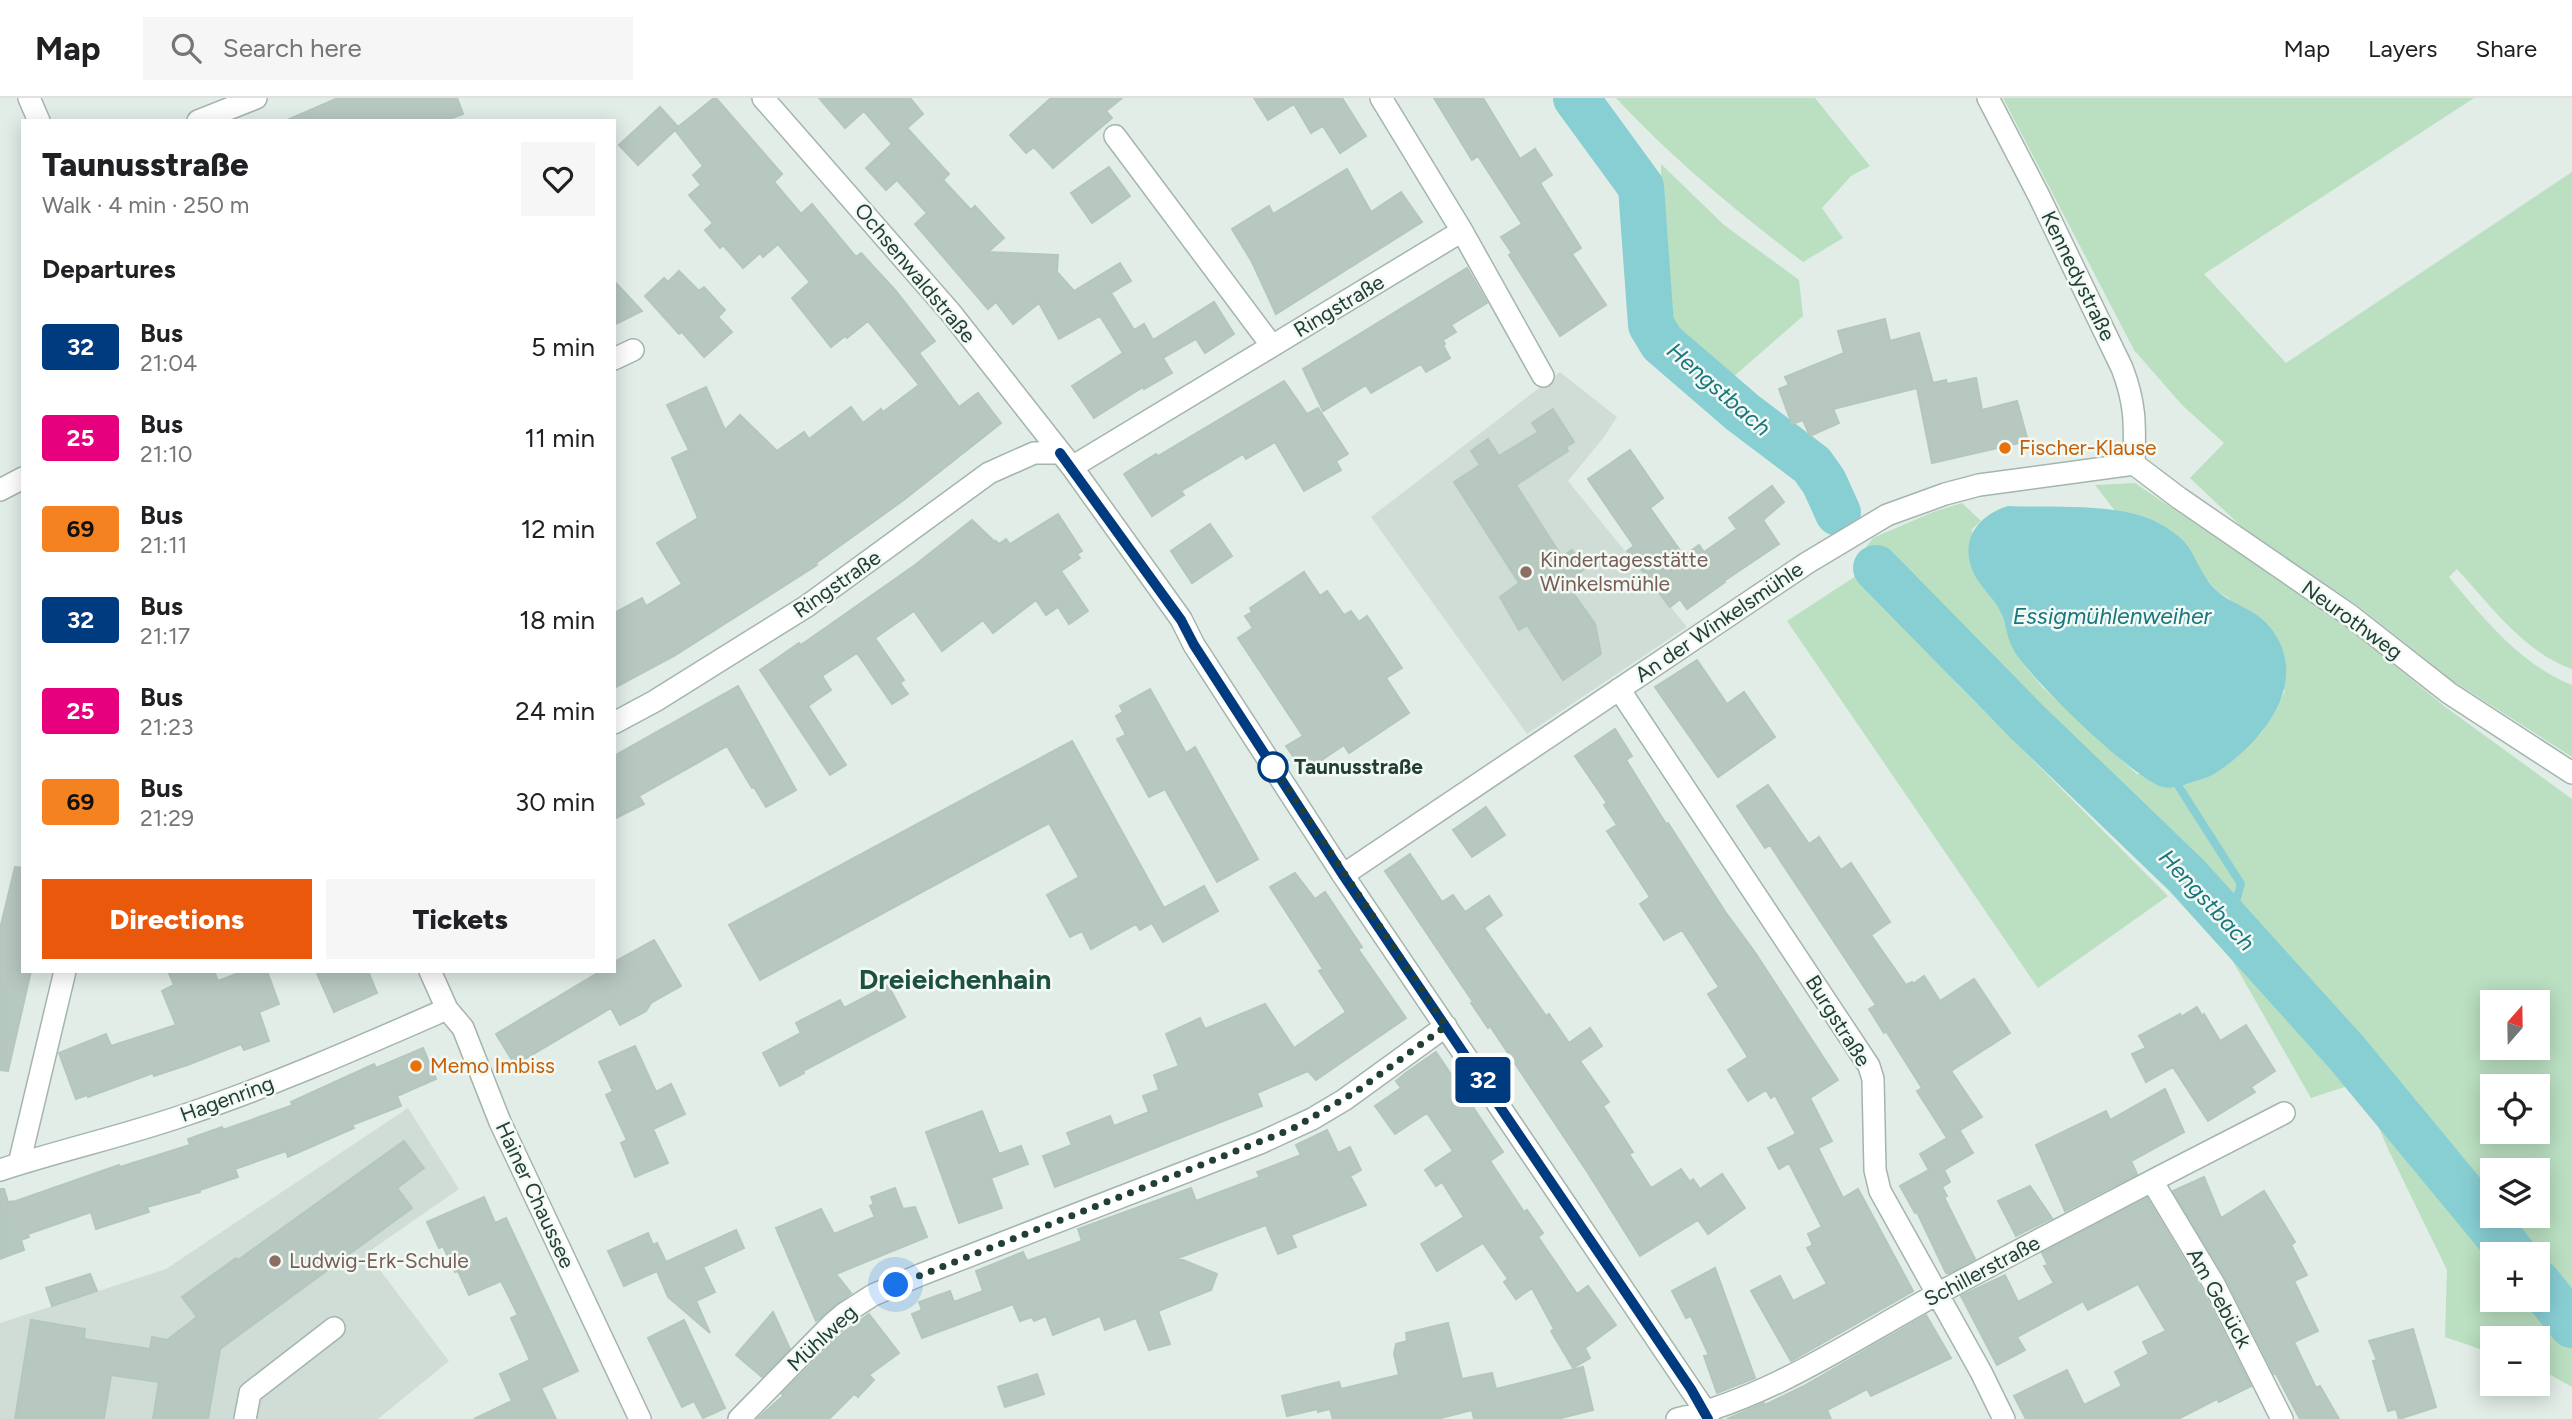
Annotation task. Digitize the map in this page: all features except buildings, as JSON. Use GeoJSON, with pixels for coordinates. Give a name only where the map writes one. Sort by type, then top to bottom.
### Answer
{"type":"FeatureCollection","features":[{"type":"Feature","properties":{"kind":"street"},"geometry":{"type":"LineString","coordinates":[[29,98],[38,119]]}},
{"type":"Feature","properties":{"kind":"street"},"geometry":{"type":"LineString","coordinates":[[203,119],[256,98]]}},
{"type":"Feature","properties":{"kind":"street","name":"Ochsenwaldstraße"},"geometry":{"type":"LineString","coordinates":[[764,98],[951,313],[1066,460]]}},
{"type":"Feature","properties":{"kind":"street"},"geometry":{"type":"LineString","coordinates":[[1381,98],[1462,231],[1543,376]]}},
{"type":"Feature","properties":{"kind":"street","name":"Kennedystraße"},"geometry":{"type":"LineString","coordinates":[[1988,98],[2039,196],[2122,368],[2132,394],[2136,421],[2134,464]]}},
{"type":"Feature","properties":{"kind":"street"},"geometry":{"type":"LineString","coordinates":[[1115,136],[1272,346]]}},
{"type":"Feature","properties":{"kind":"street","name":"Ringstraße"},"geometry":{"type":"LineString","coordinates":[[616,722],[655,701],[807,606],[989,473],[1034,453],[1066,460],[1272,346],[1462,231]]}},
{"type":"Feature","properties":{"kind":"street"},"geometry":{"type":"LineString","coordinates":[[1066,460],[1181,620],[1194,645],[1343,875],[1707,1416]]}},
{"type":"Feature","properties":{"kind":"street","name":"An der Winkelsmühle"},"geometry":{"type":"LineString","coordinates":[[1343,875],[1807,563],[1887,515],[1979,485],[2134,464]]}},
{"type":"Feature","properties":{"kind":"street","name":"Neurothweg"},"geometry":{"type":"LineString","coordinates":[[2134,464],[2351,616],[2449,693],[2572,774]]}},
{"type":"Feature","properties":{"kind":"street"},"geometry":{"type":"LineString","coordinates":[[0,490],[21,479]]}},
{"type":"Feature","properties":{"kind":"street","name":"Burgstraße"},"geometry":{"type":"LineString","coordinates":[[1619,689],[1869,1066],[1873,1079],[1876,1180],[2004,1419]]}},
{"type":"Feature","properties":{"kind":"street"},"geometry":{"type":"LineString","coordinates":[[9,1167],[64,973]]}},
{"type":"Feature","properties":{"kind":"street","name":"Hainer Chaussee"},"geometry":{"type":"LineString","coordinates":[[431,973],[447,1009],[463,1028],[500,1122],[639,1419]]}},
{"type":"Feature","properties":{"kind":"street","name":"Hagenring"},"geometry":{"type":"LineString","coordinates":[[9,1167],[234,1098],[315,1067],[447,1009]]}},
{"type":"Feature","properties":{"kind":"street","name":"Mühlweg"},"geometry":{"type":"LineString","coordinates":[[739,1419],[831,1325],[873,1295],[1292,1129],[1357,1091],[1446,1026]]}},
{"type":"Feature","properties":{"kind":"street","name":"Schillerstraße"},"geometry":{"type":"LineString","coordinates":[[1677,1419],[1707,1416],[1764,1390],[1938,1294],[2284,1113]]}},
{"type":"Feature","properties":{"kind":"street","name":"Am Gebück"},"geometry":{"type":"LineString","coordinates":[[2152,1181],[2214,1284],[2282,1419]]}},
{"type":"Feature","properties":{"kind":"street"},"geometry":{"type":"LineString","coordinates":[[244,1419],[250,1393],[334,1328]]}},
{"type":"Feature","properties":{"kind":"shaded area","name":"Kindertagesstätte Winkelsmühle"},"geometry":{"type":"Polygon","coordinates":[[[1560,372],[1617,417],[1568,481],[1687,627],[1527,734],[1371,517],[1560,372]]]}},
{"type":"Feature","properties":{"kind":"shaded area","name":"Ludwig-Erk-Schule"},"geometry":{"type":"Polygon","coordinates":[[[408,1108],[459,1189],[367,1253],[449,1361],[378,1419],[0,1419],[0,1323],[166,1269],[408,1108]]]}},
{"type":"Feature","properties":{"kind":"green space"},"geometry":{"type":"Polygon","coordinates":[[[1616,98],[1815,98],[1870,166],[1851,176],[1822,208],[1843,238],[1803,262],[1706,184],[1616,98]]]}},
{"type":"Feature","properties":{"kind":"green space"},"geometry":{"type":"Polygon","coordinates":[[[2003,98],[2474,98],[2204,274],[2286,363],[2572,172],[2572,669],[2523,640],[2457,569],[2449,577],[2504,639],[2536,665],[2572,685],[2572,757],[2453,681],[2360,607],[2244,529],[2190,478],[2224,443],[2182,405],[2134,350],[2003,98]]]}},
{"type":"Feature","properties":{"kind":"green space"},"geometry":{"type":"Polygon","coordinates":[[[1661,164],[1724,225],[1799,280],[1803,316],[1732,378],[1667,321],[1661,226],[1661,164]]]}},
{"type":"Feature","properties":{"kind":"green space"},"geometry":{"type":"Polygon","coordinates":[[[2135,483],[2345,625],[2444,706],[2572,799],[2572,1387],[2550,1375],[2550,1326],[2480,1326],[2480,1349],[2445,1337],[2447,1270],[2388,1149],[2360,1082],[2311,1098],[2207,916],[2145,857],[1885,588],[1860,555],[1873,538],[1933,512],[1962,503],[1981,521],[1972,529],[1975,574],[2000,610],[2012,647],[2043,688],[2137,774],[2213,774],[2262,732],[2285,691],[2230,599],[2217,591],[2200,571],[2187,544],[2149,519],[2116,512],[2095,485],[2135,483]]]}},
{"type":"Feature","properties":{"kind":"green space"},"geometry":{"type":"Polygon","coordinates":[[[1859,574],[1958,685],[2168,896],[2038,988],[1787,621],[1859,574]]]}},
{"type":"Feature","properties":{"kind":"water","name":"Essigmühlenweiher"},"geometry":{"type":"Polygon","coordinates":[[[2008,506],[2117,510],[2150,519],[2185,542],[2212,586],[2263,620],[2282,647],[2286,668],[2284,689],[2276,709],[2249,746],[2211,775],[2180,786],[2163,787],[2130,767],[2059,703],[2013,649],[2001,614],[1974,574],[1970,562],[1970,541],[1979,523],[1997,510],[2008,506]]]}},
{"type":"Feature","properties":{"kind":"waterway","name":"Hengstbach"},"geometry":{"type":"LineString","coordinates":[[1576,98],[1641,187],[1651,325],[1662,343],[1742,412],[1812,465],[1824,482],[1838,513]]}},
{"type":"Feature","properties":{"kind":"waterway","name":"Hengstbach"},"geometry":{"type":"LineString","coordinates":[[1876,568],[2026,721],[2187,876],[2346,1052],[2503,1242]]}},
{"type":"Feature","properties":{"kind":"waterway"},"geometry":{"type":"LineString","coordinates":[[2179,787],[2241,884],[2230,922]]}},
{"type":"Feature","properties":{"kind":"waterway","name":"Hengstbach"},"geometry":{"type":"LineString","coordinates":[[2550,1298],[2572,1325]]}},
{"type":"Feature","properties":{"kind":"bus line","name":"32"},"geometry":{"type":"LineString","coordinates":[[1060,453],[1181,620],[1194,645],[1343,875],[1691,1389],[1708,1419]]}},
{"type":"Feature","properties":{"kind":"place","name":"Fischer-Klause"},"geometry":{"type":"Point","coordinates":[2005,448]}},
{"type":"Feature","properties":{"kind":"place","name":"Kindertagesstätte Winkelsmühle"},"geometry":{"type":"Point","coordinates":[1526,572]}},
{"type":"Feature","properties":{"kind":"place","name":"Taunusstraße"},"geometry":{"type":"Point","coordinates":[1273,767]}},
{"type":"Feature","properties":{"kind":"place","name":"Memo Imbiss"},"geometry":{"type":"Point","coordinates":[416,1066]}},
{"type":"Feature","properties":{"kind":"place","name":"Ludwig-Erk-Schule"},"geometry":{"type":"Point","coordinates":[275,1261]}},
{"type":"Feature","properties":{"kind":"district","name":"Dreieichenhain"},"geometry":{"type":"Point","coordinates":[955,979]}},
{"type":"Feature","properties":{"kind":"route"},"geometry":{"type":"LineString","coordinates":[[896,1285],[1292,1129],[1357,1091],[1446,1026],[1343,875],[1269,760],[1273,767]]}}]}
